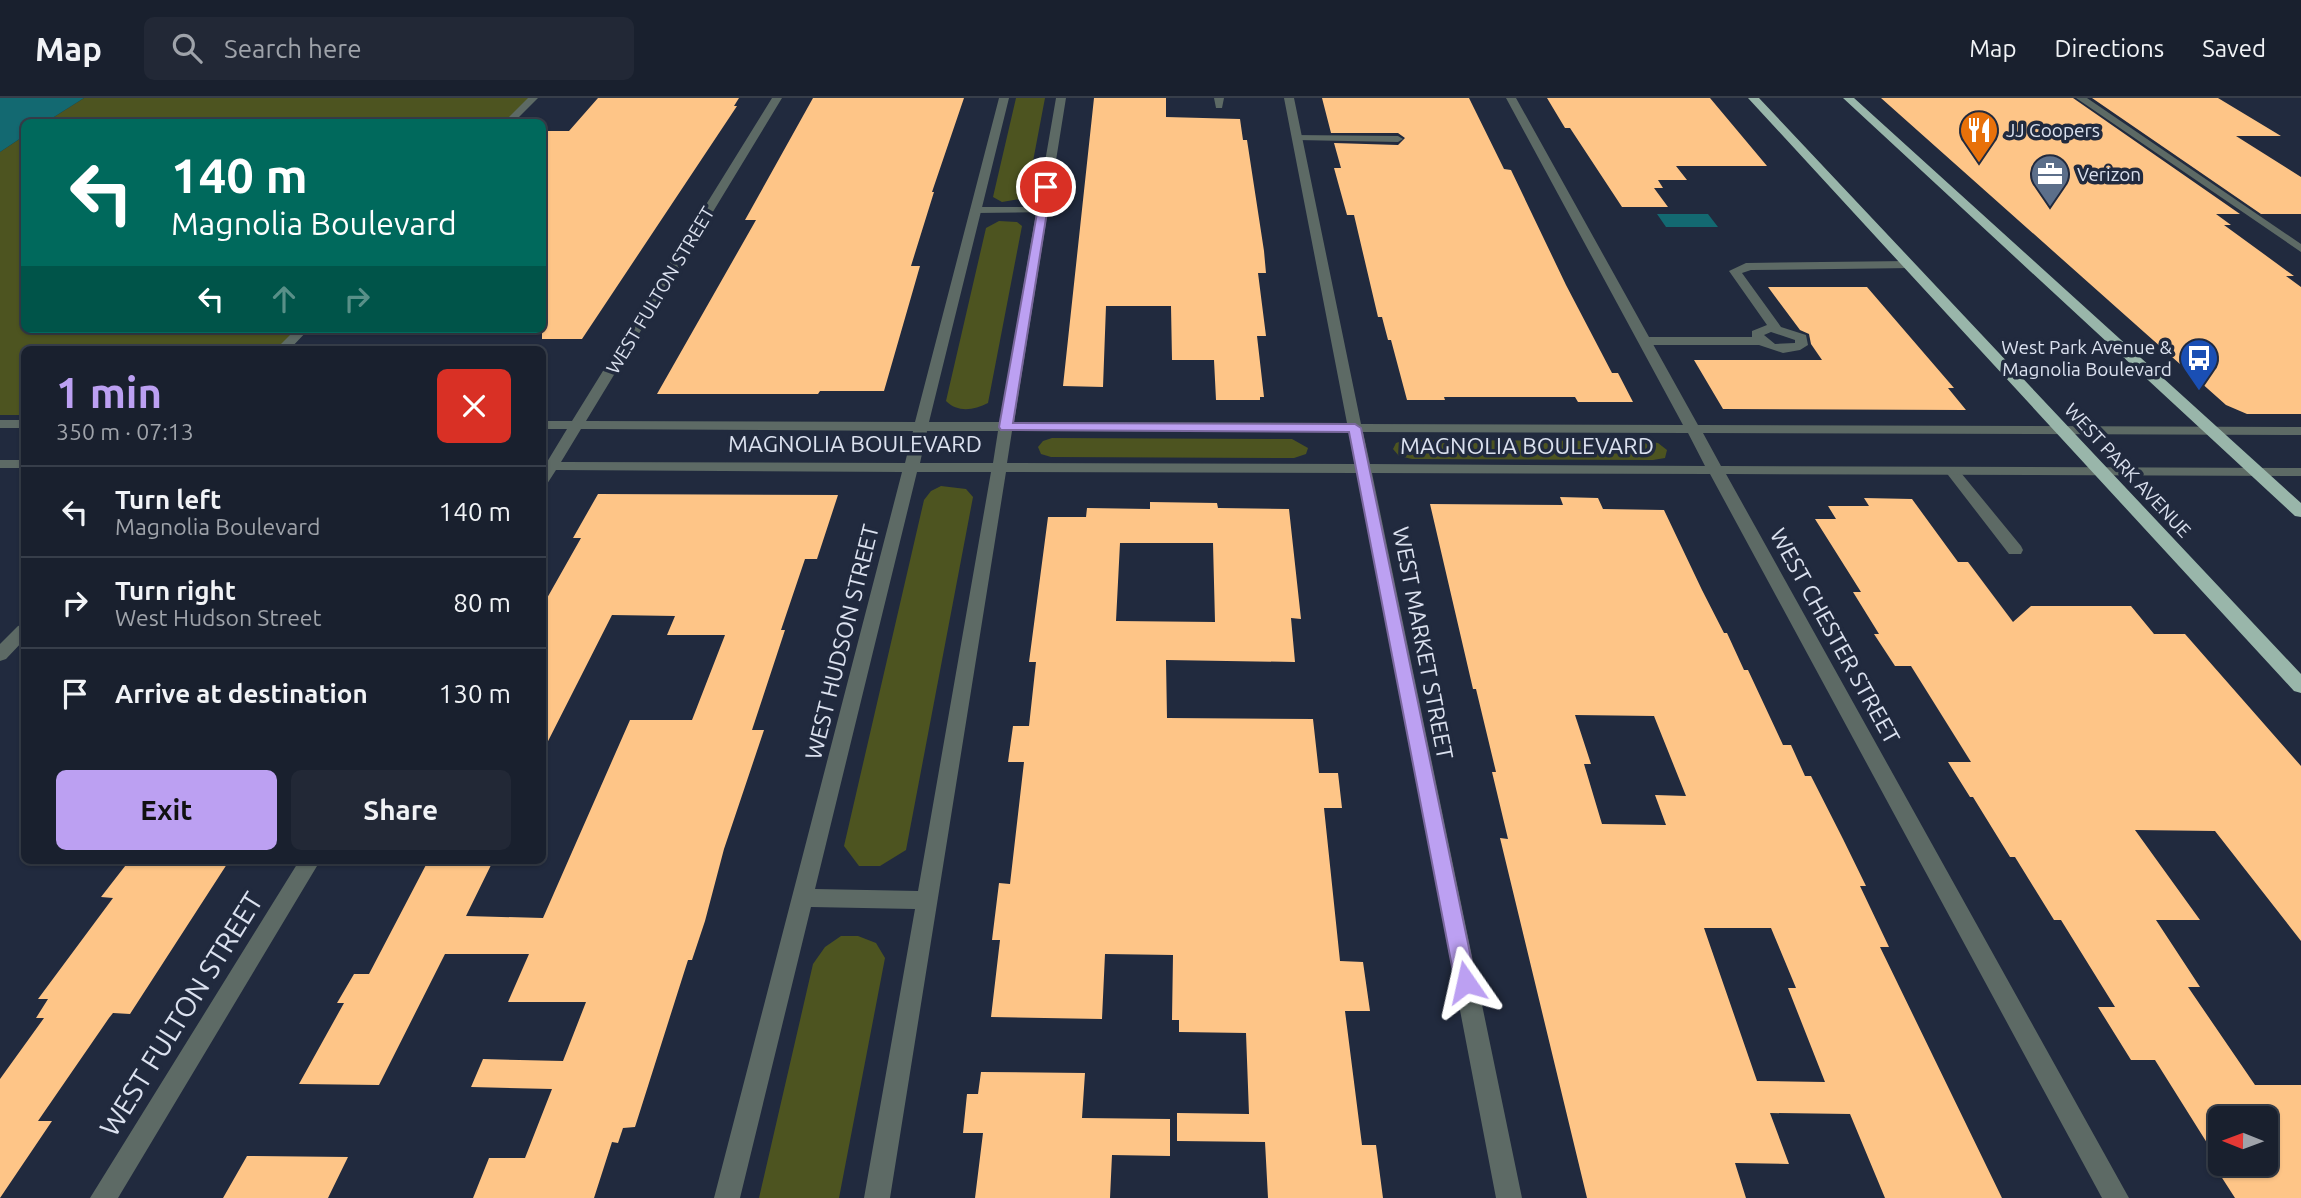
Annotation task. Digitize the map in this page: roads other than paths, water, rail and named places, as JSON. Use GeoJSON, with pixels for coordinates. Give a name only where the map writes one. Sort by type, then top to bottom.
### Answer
{"type":"FeatureCollection","features":[{"type":"Feature","properties":{"kind":"highway","name":"WEST PARK AVENUE"},"geometry":{"type":"LineString","coordinates":[[1753,98],[2301,686]]}},
{"type":"Feature","properties":{"kind":"highway"},"geometry":{"type":"LineString","coordinates":[[1848,98],[2301,512]]}},
{"type":"Feature","properties":{"kind":"street"},"geometry":{"type":"LineString","coordinates":[[512,119],[533,98]]}},
{"type":"Feature","properties":{"kind":"street","name":"WEST FULTON STREET"},"geometry":{"type":"LineString","coordinates":[[547,466],[577,426],[777,98]]}},
{"type":"Feature","properties":{"kind":"street","name":"WEST HUDSON STREET"},"geometry":{"type":"LineString","coordinates":[[727,1198],[1004,98]]}},
{"type":"Feature","properties":{"kind":"street"},"geometry":{"type":"LineString","coordinates":[[877,1198],[1061,98]]}},
{"type":"Feature","properties":{"kind":"street","name":"WEST MARKET STREET"},"geometry":{"type":"LineString","coordinates":[[1289,98],[1509,1198]]}},
{"type":"Feature","properties":{"kind":"street","name":"WEST CHESTER STREET"},"geometry":{"type":"LineString","coordinates":[[1511,98],[2116,1198]]}},
{"type":"Feature","properties":{"kind":"street"},"geometry":{"type":"LineString","coordinates":[[2081,98],[2301,249]]}},
{"type":"Feature","properties":{"kind":"street"},"geometry":{"type":"LineString","coordinates":[[1297,137],[1398,138]]}},
{"type":"Feature","properties":{"kind":"street"},"geometry":{"type":"LineString","coordinates":[[976,210],[1042,210]]}},
{"type":"Feature","properties":{"kind":"street"},"geometry":{"type":"LineString","coordinates":[[1776,328],[1735,271],[1750,266],[1909,265]]}},
{"type":"Feature","properties":{"kind":"street"},"geometry":{"type":"LineString","coordinates":[[1644,341],[1760,341],[1778,349],[1793,349],[1801,345],[1801,338],[1776,328],[1759,331],[1760,341]]}},
{"type":"Feature","properties":{"kind":"street"},"geometry":{"type":"LineString","coordinates":[[286,346],[299,333]]}},
{"type":"Feature","properties":{"kind":"street"},"geometry":{"type":"LineString","coordinates":[[0,424],[21,424]]}},
{"type":"Feature","properties":{"kind":"street","name":"MAGNOLIA BOULEVARD"},"geometry":{"type":"LineString","coordinates":[[546,425],[2301,431]]}},
{"type":"Feature","properties":{"kind":"street"},"geometry":{"type":"LineString","coordinates":[[0,464],[21,464]]}},
{"type":"Feature","properties":{"kind":"street","name":"MAGNOLIA BOULEVARD"},"geometry":{"type":"LineString","coordinates":[[547,466],[2301,472]]}},
{"type":"Feature","properties":{"kind":"street"},"geometry":{"type":"LineString","coordinates":[[1952,471],[2015,550]]}},
{"type":"Feature","properties":{"kind":"street"},"geometry":{"type":"LineString","coordinates":[[0,656],[21,633]]}},
{"type":"Feature","properties":{"kind":"street","name":"WEST FULTON STREET"},"geometry":{"type":"LineString","coordinates":[[103,1198],[308,864]]}},
{"type":"Feature","properties":{"kind":"street"},"geometry":{"type":"LineString","coordinates":[[803,898],[927,900]]}},
{"type":"Feature","properties":{"kind":"place","name":"JJ Coopers"},"geometry":{"type":"Point","coordinates":[1979,164]}},
{"type":"Feature","properties":{"kind":"place","name":"Verizon"},"geometry":{"type":"Point","coordinates":[2050,208]}},
{"type":"Feature","properties":{"kind":"place","name":"West Park Avenue & Magnolia Boulevard"},"geometry":{"type":"Point","coordinates":[2199,392]}}]}
